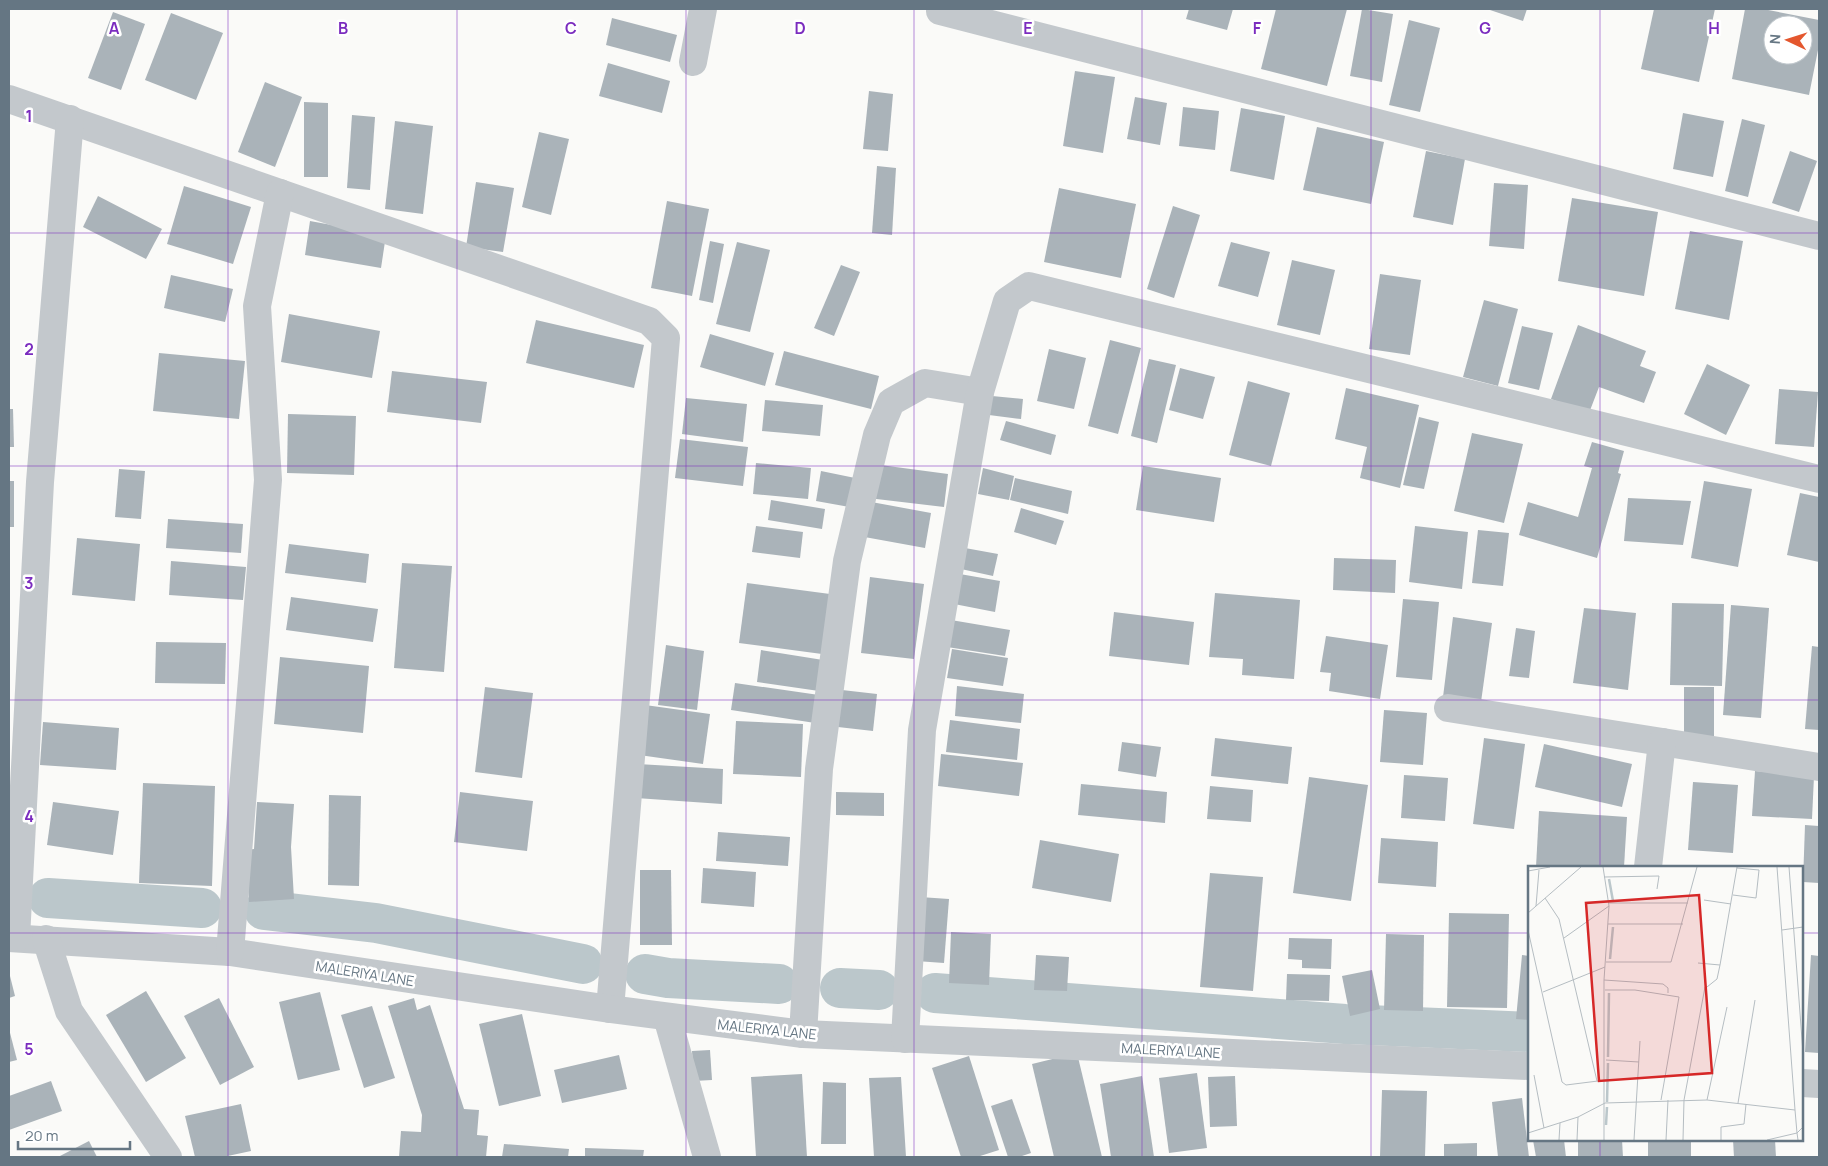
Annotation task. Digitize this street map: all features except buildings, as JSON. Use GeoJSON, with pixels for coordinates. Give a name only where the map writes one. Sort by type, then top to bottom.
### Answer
{"type":"FeatureCollection","features":[{"type":"Feature","properties":{"kind":"street"},"geometry":{"type":"LineString","coordinates":[[693,62],[702,9]]}},
{"type":"Feature","properties":{"kind":"street"},"geometry":{"type":"LineString","coordinates":[[940,10],[1819,236]]}},
{"type":"Feature","properties":{"kind":"street"},"geometry":{"type":"LineString","coordinates":[[9,99],[70,118],[649,321],[666,338],[610,1009]]}},
{"type":"Feature","properties":{"kind":"street"},"geometry":{"type":"LineString","coordinates":[[12,938],[40,482],[70,118]]}},
{"type":"Feature","properties":{"kind":"street"},"geometry":{"type":"LineString","coordinates":[[230,952],[268,480],[257,306],[280,192]]}},
{"type":"Feature","properties":{"kind":"street"},"geometry":{"type":"LineString","coordinates":[[904,1039],[922,730],[980,392],[1007,302],[1028,286],[1819,479]]}},
{"type":"Feature","properties":{"kind":"street"},"geometry":{"type":"LineString","coordinates":[[803,1034],[819,769],[847,561],[877,435],[891,402],[925,383],[980,392]]}},
{"type":"Feature","properties":{"kind":"street"},"geometry":{"type":"LineString","coordinates":[[1448,708],[1819,767]]}},
{"type":"Feature","properties":{"kind":"street"},"geometry":{"type":"LineString","coordinates":[[1648,866],[1662,742]]}},
{"type":"Feature","properties":{"kind":"street","name":"MALERIYA LANE"},"geometry":{"type":"LineString","coordinates":[[12,938],[230,952],[610,1009],[803,1034],[1528,1066]]}},
{"type":"Feature","properties":{"kind":"street"},"geometry":{"type":"LineString","coordinates":[[46,939],[69,1012],[168,1157]]}},
{"type":"Feature","properties":{"kind":"street"},"geometry":{"type":"LineString","coordinates":[[667,1017],[707,1157]]}},
{"type":"Feature","properties":{"kind":"street"},"geometry":{"type":"LineString","coordinates":[[1803,1083],[1819,1084]]}},
{"type":"Feature","properties":{"kind":"waterway"},"geometry":{"type":"LineString","coordinates":[[48,898],[202,908]]}},
{"type":"Feature","properties":{"kind":"waterway"},"geometry":{"type":"LineString","coordinates":[[264,910],[376,923],[583,964]]}},
{"type":"Feature","properties":{"kind":"waterway"},"geometry":{"type":"LineString","coordinates":[[645,974],[668,978],[779,984]]}},
{"type":"Feature","properties":{"kind":"waterway"},"geometry":{"type":"LineString","coordinates":[[840,988],[879,990]]}},
{"type":"Feature","properties":{"kind":"waterway"},"geometry":{"type":"LineString","coordinates":[[935,993],[1345,1024],[1528,1032]]}}]}
